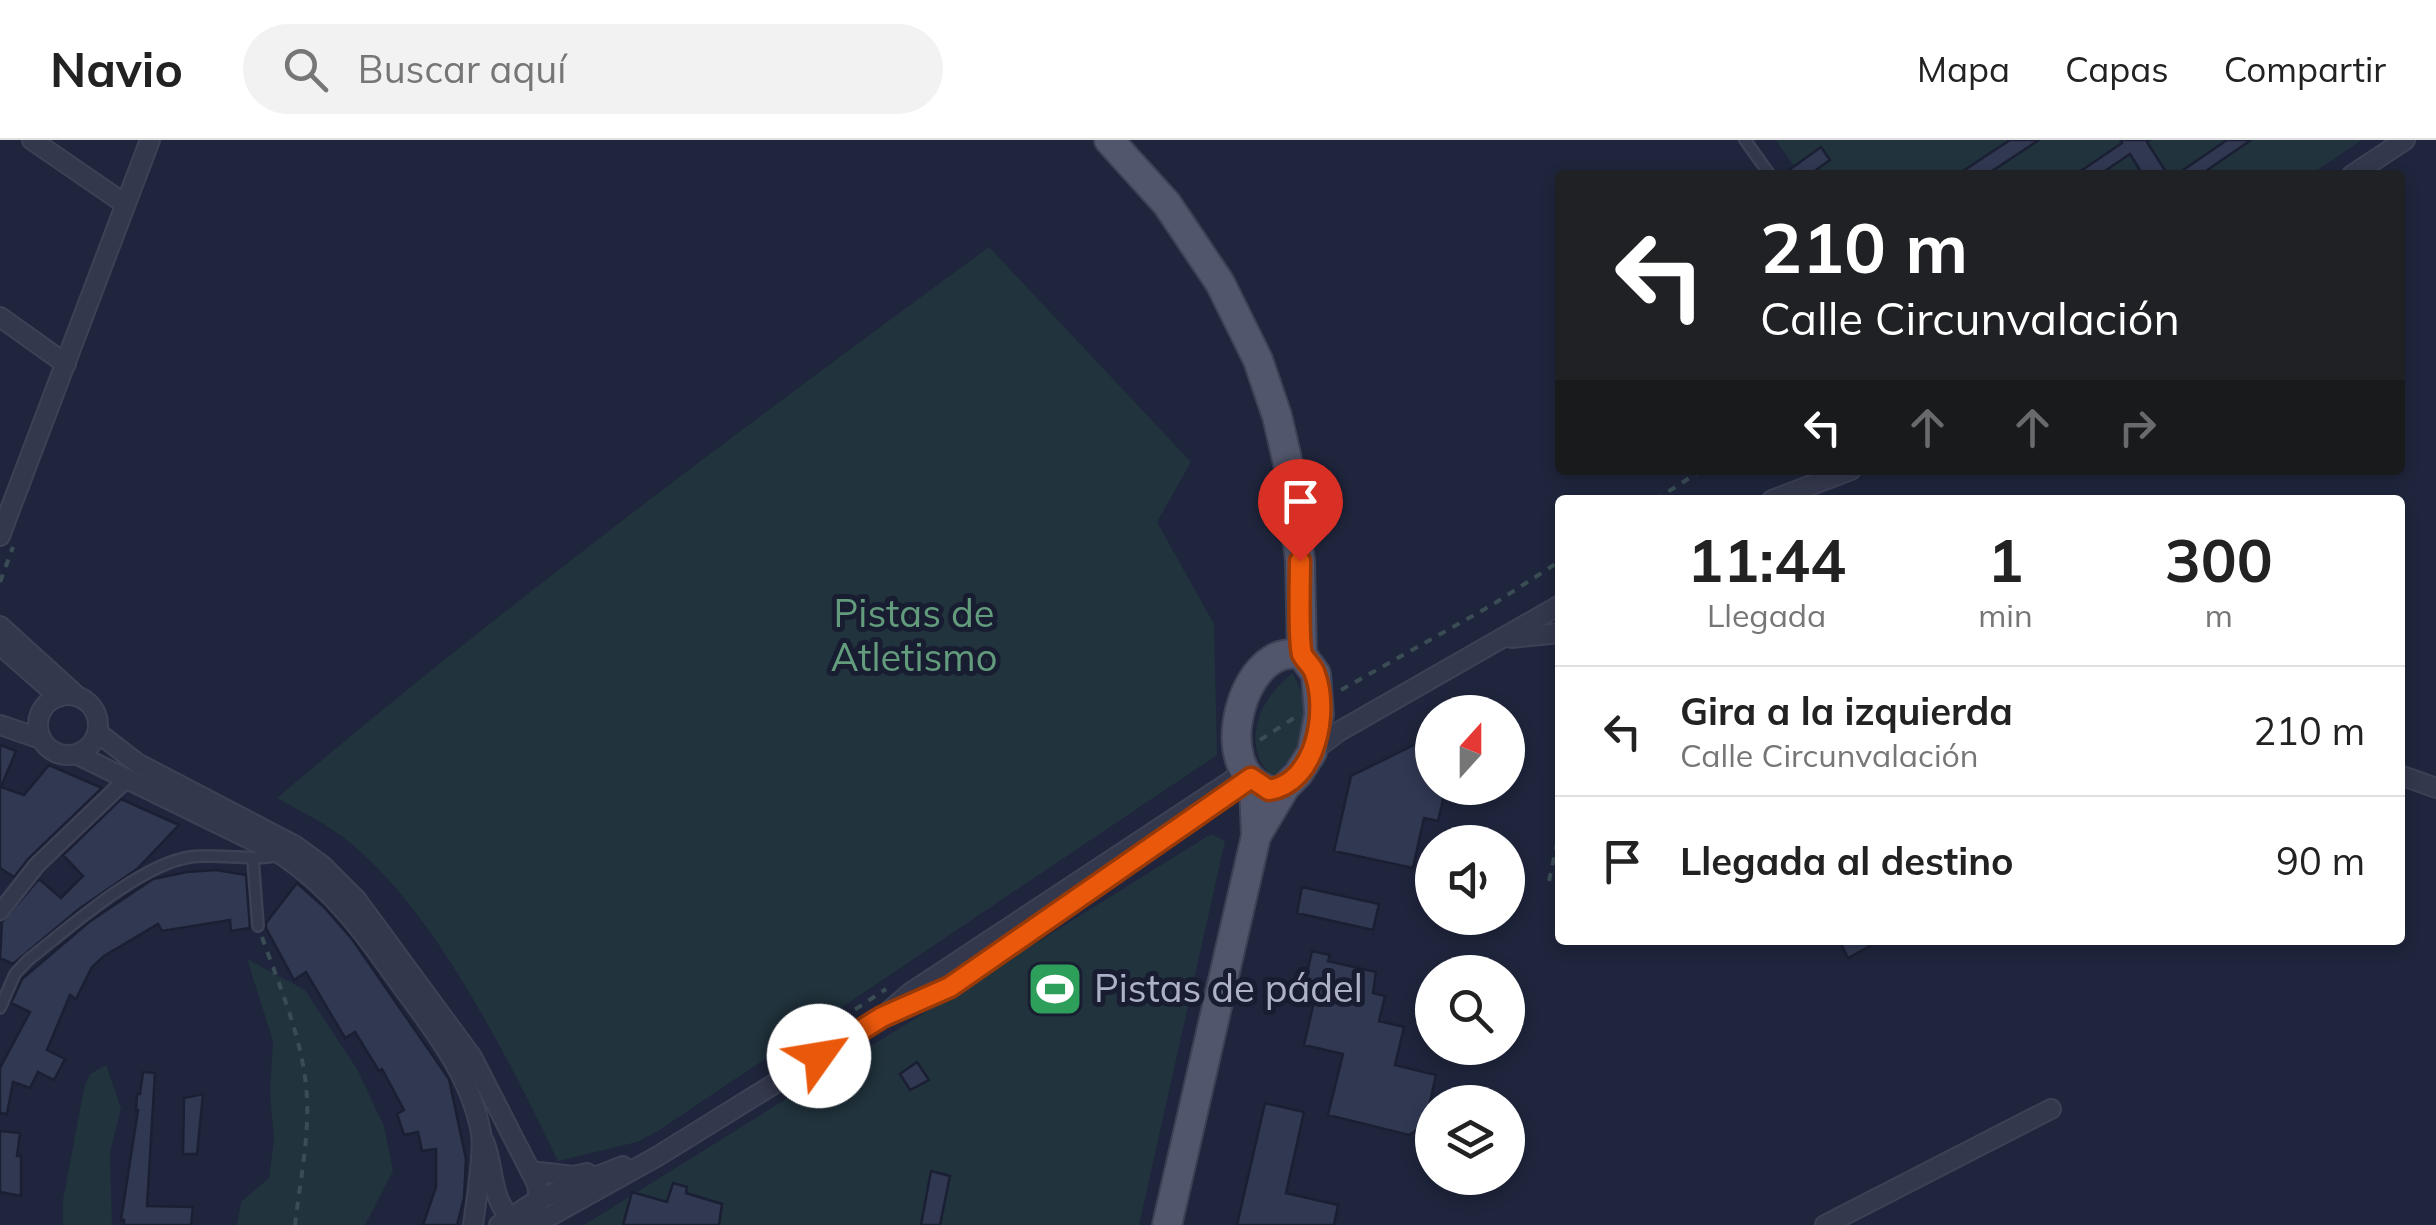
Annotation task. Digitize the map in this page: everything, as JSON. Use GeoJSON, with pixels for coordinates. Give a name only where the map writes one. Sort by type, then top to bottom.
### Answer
{"type":"FeatureCollection","features":[{"type":"Feature","properties":{"kind":"main road"},"geometry":{"type":"LineString","coordinates":[[1109,140],[1188,231],[1220,283],[1252,347],[1277,416],[1298,533],[1300,592],[1293,653]]}},
{"type":"Feature","properties":{"kind":"main road"},"geometry":{"type":"LineString","coordinates":[[1167,1225],[1256,836],[1285,786],[1312,752],[1320,702],[1316,674],[1293,653]]}},
{"type":"Feature","properties":{"kind":"main road"},"geometry":{"type":"LineString","coordinates":[[1256,836],[1250,778],[1238,754],[1238,713],[1252,682],[1274,657],[1293,653]]}},
{"type":"Feature","properties":{"kind":"main road"},"geometry":{"type":"LineString","coordinates":[[1250,778],[1269,790],[1285,786]]}},
{"type":"Feature","properties":{"kind":"street"},"geometry":{"type":"LineString","coordinates":[[32,140],[125,204]]}},
{"type":"Feature","properties":{"kind":"street"},"geometry":{"type":"LineString","coordinates":[[0,536],[150,140]]}},
{"type":"Feature","properties":{"kind":"street"},"geometry":{"type":"LineString","coordinates":[[2360,170],[2405,140]]}},
{"type":"Feature","properties":{"kind":"street"},"geometry":{"type":"LineString","coordinates":[[0,317],[66,364]]}},
{"type":"Feature","properties":{"kind":"street"},"geometry":{"type":"LineString","coordinates":[[1785,495],[1838,475]]}},
{"type":"Feature","properties":{"kind":"street"},"geometry":{"type":"LineString","coordinates":[[0,484],[16,496]]}},
{"type":"Feature","properties":{"kind":"street"},"geometry":{"type":"LineString","coordinates":[[1312,752],[1338,732],[1555,607]]}},
{"type":"Feature","properties":{"kind":"street"},"geometry":{"type":"LineString","coordinates":[[0,626],[94,711],[98,732],[93,742],[76,754]]}},
{"type":"Feature","properties":{"kind":"street"},"geometry":{"type":"LineString","coordinates":[[1505,638],[1555,633]]}},
{"type":"Feature","properties":{"kind":"street"},"geometry":{"type":"LineString","coordinates":[[0,646],[59,697],[79,698]]}},
{"type":"Feature","properties":{"kind":"street"},"geometry":{"type":"LineString","coordinates":[[41,738],[39,718],[43,709],[59,697]]}},
{"type":"Feature","properties":{"kind":"street"},"geometry":{"type":"LineString","coordinates":[[0,726],[41,738],[56,752],[76,754],[282,855],[310,875],[351,915],[446,1047],[460,1071],[482,1136],[493,1170],[496,1200],[522,1218]]}},
{"type":"Feature","properties":{"kind":"street"},"geometry":{"type":"LineString","coordinates":[[98,732],[136,763],[294,845],[356,898],[472,1057],[530,1170],[522,1218]]}},
{"type":"Feature","properties":{"kind":"street"},"geometry":{"type":"LineString","coordinates":[[522,1218],[658,1156],[882,1017],[910,993],[1250,778]]}},
{"type":"Feature","properties":{"kind":"street"},"geometry":{"type":"LineString","coordinates":[[2405,778],[2436,788]]}},
{"type":"Feature","properties":{"kind":"street"},"geometry":{"type":"LineString","coordinates":[[0,912],[37,866],[126,780]]}},
{"type":"Feature","properties":{"kind":"street"},"geometry":{"type":"LineString","coordinates":[[1825,1225],[2052,1109]]}},
{"type":"Feature","properties":{"kind":"street"},"geometry":{"type":"LineString","coordinates":[[473,1225],[482,1136]]}},
{"type":"Feature","properties":{"kind":"street"},"geometry":{"type":"LineString","coordinates":[[530,1170],[574,1176],[658,1156]]}},
{"type":"Feature","properties":{"kind":"street"},"geometry":{"type":"LineString","coordinates":[[522,1218],[612,1169]]}},
{"type":"Feature","properties":{"kind":"lane"},"geometry":{"type":"LineString","coordinates":[[1745,140],[1766,170]]}},
{"type":"Feature","properties":{"kind":"lane"},"geometry":{"type":"LineString","coordinates":[[0,1008],[15,974],[28,960],[138,878],[187,858],[253,860],[282,855]]}},
{"type":"Feature","properties":{"kind":"lane"},"geometry":{"type":"LineString","coordinates":[[253,860],[258,926]]}},
{"type":"Feature","properties":{"kind":"path"},"geometry":{"type":"LineString","coordinates":[[1663,495],[1694,475]]}},
{"type":"Feature","properties":{"kind":"path"},"geometry":{"type":"LineString","coordinates":[[1549,881],[1555,853]]}},
{"type":"Feature","properties":{"kind":"path"},"geometry":{"type":"LineString","coordinates":[[258,926],[295,1032],[306,1086],[307,1121],[295,1225]]}},
{"type":"Feature","properties":{"kind":"green space"},"geometry":{"type":"Polygon","coordinates":[[[1776,140],[2362,140],[2317,170],[1797,170],[1776,140]]]}},
{"type":"Feature","properties":{"kind":"green space","name":"Pistas de Atletismo"},"geometry":{"type":"Polygon","coordinates":[[[989,247],[1191,462],[1157,522],[1214,624],[1217,755],[658,1131],[637,1142],[558,1161],[468,990],[411,907],[349,842],[277,798],[539,585],[989,247]]]}},
{"type":"Feature","properties":{"kind":"green space"},"geometry":{"type":"Polygon","coordinates":[[[1293,673],[1304,703],[1303,730],[1292,753],[1272,777],[1262,764],[1255,736],[1263,708],[1293,673]]]}},
{"type":"Feature","properties":{"kind":"green space"},"geometry":{"type":"Polygon","coordinates":[[[1211,834],[1225,841],[1139,1225],[584,1225],[1211,834]]]}},
{"type":"Feature","properties":{"kind":"green space"},"geometry":{"type":"Polygon","coordinates":[[[247,959],[305,990],[357,1069],[384,1126],[393,1171],[365,1225],[237,1225],[241,1202],[269,1178],[274,1140],[270,1093],[273,1041],[247,959]]]}},
{"type":"Feature","properties":{"kind":"green space"},"geometry":{"type":"Polygon","coordinates":[[[106,1065],[121,1108],[110,1153],[112,1225],[63,1225],[63,1200],[84,1088],[90,1074],[106,1065]]]}},
{"type":"Feature","properties":{"kind":"building"},"geometry":{"type":"Polygon","coordinates":[[[2010,140],[2039,140],[1994,170],[1965,170],[2010,140]]]}},
{"type":"Feature","properties":{"kind":"building"},"geometry":{"type":"Polygon","coordinates":[[[2120,140],[2150,140],[2147,142],[2165,170],[2140,170],[2130,154],[2106,170],[2082,170],[2122,143],[2120,140]]]}},
{"type":"Feature","properties":{"kind":"building"},"geometry":{"type":"Polygon","coordinates":[[[2227,140],[2251,140],[2207,170],[2183,170],[2227,140]]]}},
{"type":"Feature","properties":{"kind":"building"},"geometry":{"type":"Polygon","coordinates":[[[1821,147],[1830,160],[1816,170],[1789,170],[1821,147]]]}},
{"type":"Feature","properties":{"kind":"building"},"geometry":{"type":"Polygon","coordinates":[[[1415,744],[1415,805],[1442,805],[1438,821],[1424,818],[1422,825],[1415,825],[1413,868],[1334,851],[1351,776],[1415,744]]]}},
{"type":"Feature","properties":{"kind":"building"},"geometry":{"type":"Polygon","coordinates":[[[0,745],[16,751],[1,787],[24,795],[49,765],[102,788],[14,877],[0,868],[0,745]]]}},
{"type":"Feature","properties":{"kind":"building"},"geometry":{"type":"Polygon","coordinates":[[[121,799],[179,825],[137,869],[79,909],[13,964],[0,958],[2,922],[39,879],[61,898],[83,876],[63,855],[121,799]]]}},
{"type":"Feature","properties":{"kind":"building"},"geometry":{"type":"Polygon","coordinates":[[[216,870],[246,875],[250,928],[231,931],[230,920],[162,931],[158,924],[104,956],[92,967],[76,999],[70,995],[47,1050],[65,1059],[54,1080],[38,1072],[30,1088],[13,1082],[7,1114],[0,1113],[0,1068],[30,1012],[11,1003],[22,979],[89,922],[153,879],[216,870]]]}},
{"type":"Feature","properties":{"kind":"building"},"geometry":{"type":"Polygon","coordinates":[[[297,883],[352,939],[449,1079],[466,1159],[464,1198],[457,1225],[423,1225],[436,1187],[436,1149],[422,1151],[418,1132],[404,1135],[397,1114],[404,1110],[382,1069],[379,1071],[355,1032],[345,1038],[306,972],[294,980],[266,928],[297,883]]]}},
{"type":"Feature","properties":{"kind":"building"},"geometry":{"type":"Polygon","coordinates":[[[1302,887],[1379,904],[1373,930],[1297,913],[1302,887]]]}},
{"type":"Feature","properties":{"kind":"building"},"geometry":{"type":"Polygon","coordinates":[[[1842,945],[1872,945],[1848,958],[1842,945]]]}},
{"type":"Feature","properties":{"kind":"building"},"geometry":{"type":"Polygon","coordinates":[[[1312,951],[1330,955],[1328,961],[1376,972],[1373,993],[1385,996],[1379,1021],[1404,1027],[1395,1065],[1436,1075],[1434,1085],[1415,1085],[1415,1131],[1409,1135],[1328,1115],[1343,1054],[1304,1045],[1316,993],[1303,991],[1312,951]]]}},
{"type":"Feature","properties":{"kind":"building"},"geometry":{"type":"Polygon","coordinates":[[[917,1062],[929,1080],[910,1090],[900,1074],[917,1062]]]}},
{"type":"Feature","properties":{"kind":"building"},"geometry":{"type":"Polygon","coordinates":[[[143,1072],[155,1073],[147,1206],[193,1207],[191,1225],[124,1225],[121,1220],[143,1072]]]}},
{"type":"Feature","properties":{"kind":"building"},"geometry":{"type":"Polygon","coordinates":[[[203,1094],[197,1154],[183,1154],[184,1098],[203,1094]]]}},
{"type":"Feature","properties":{"kind":"building"},"geometry":{"type":"Polygon","coordinates":[[[1265,1103],[1304,1112],[1286,1193],[1338,1205],[1334,1225],[1237,1225],[1265,1103]]]}},
{"type":"Feature","properties":{"kind":"building"},"geometry":{"type":"Polygon","coordinates":[[[0,1131],[20,1133],[17,1156],[21,1156],[21,1196],[0,1192],[0,1131]]]}},
{"type":"Feature","properties":{"kind":"building"},"geometry":{"type":"Polygon","coordinates":[[[931,1171],[950,1176],[940,1225],[921,1225],[931,1171]]]}},
{"type":"Feature","properties":{"kind":"building"},"geometry":{"type":"Polygon","coordinates":[[[673,1183],[687,1187],[686,1193],[722,1204],[719,1225],[623,1225],[632,1192],[667,1202],[673,1183]]]}},
{"type":"Feature","properties":{"kind":"place","name":"Pistas de pádel"},"geometry":{"type":"Point","coordinates":[1055,989]}},
{"type":"Feature","properties":{"kind":"route"},"geometry":{"type":"LineString","coordinates":[[819,1056],[882,1017],[950,987],[1251,778],[1269,790],[1292,781],[1312,752],[1320,702],[1316,674],[1302,655],[1300,561]]}}]}
